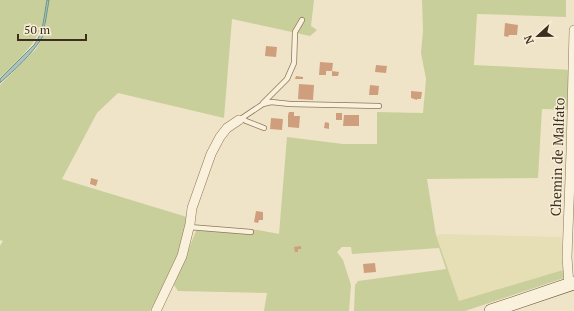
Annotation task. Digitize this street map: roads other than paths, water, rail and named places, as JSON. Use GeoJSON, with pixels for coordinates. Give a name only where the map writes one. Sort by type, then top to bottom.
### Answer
{"type":"FeatureCollection","features":[{"type":"Feature","properties":{"kind":"main road"},"geometry":{"type":"LineString","coordinates":[[491,311],[572,284]]}},
{"type":"Feature","properties":{"kind":"street","name":"Chemin de Malfato"},"geometry":{"type":"LineString","coordinates":[[572,284],[567,257],[572,152],[574,30]]}},
{"type":"Feature","properties":{"kind":"street"},"geometry":{"type":"LineString","coordinates":[[156,311],[182,256],[192,208],[212,154],[220,137],[227,128],[240,119]]}},
{"type":"Feature","properties":{"kind":"lane"},"geometry":{"type":"LineString","coordinates":[[240,119],[263,104],[286,79],[294,63],[295,32],[302,20]]}},
{"type":"Feature","properties":{"kind":"lane"},"geometry":{"type":"LineString","coordinates":[[263,104],[271,102],[290,104],[379,106]]}},
{"type":"Feature","properties":{"kind":"lane"},"geometry":{"type":"LineString","coordinates":[[240,119],[264,128]]}},
{"type":"Feature","properties":{"kind":"lane"},"geometry":{"type":"LineString","coordinates":[[189,227],[252,232]]}},
{"type":"Feature","properties":{"kind":"water"},"geometry":{"type":"Polygon","coordinates":[[[47,0],[49,0],[43,36],[29,56],[0,83],[0,79],[34,45],[40,35],[47,0]]]}}]}
